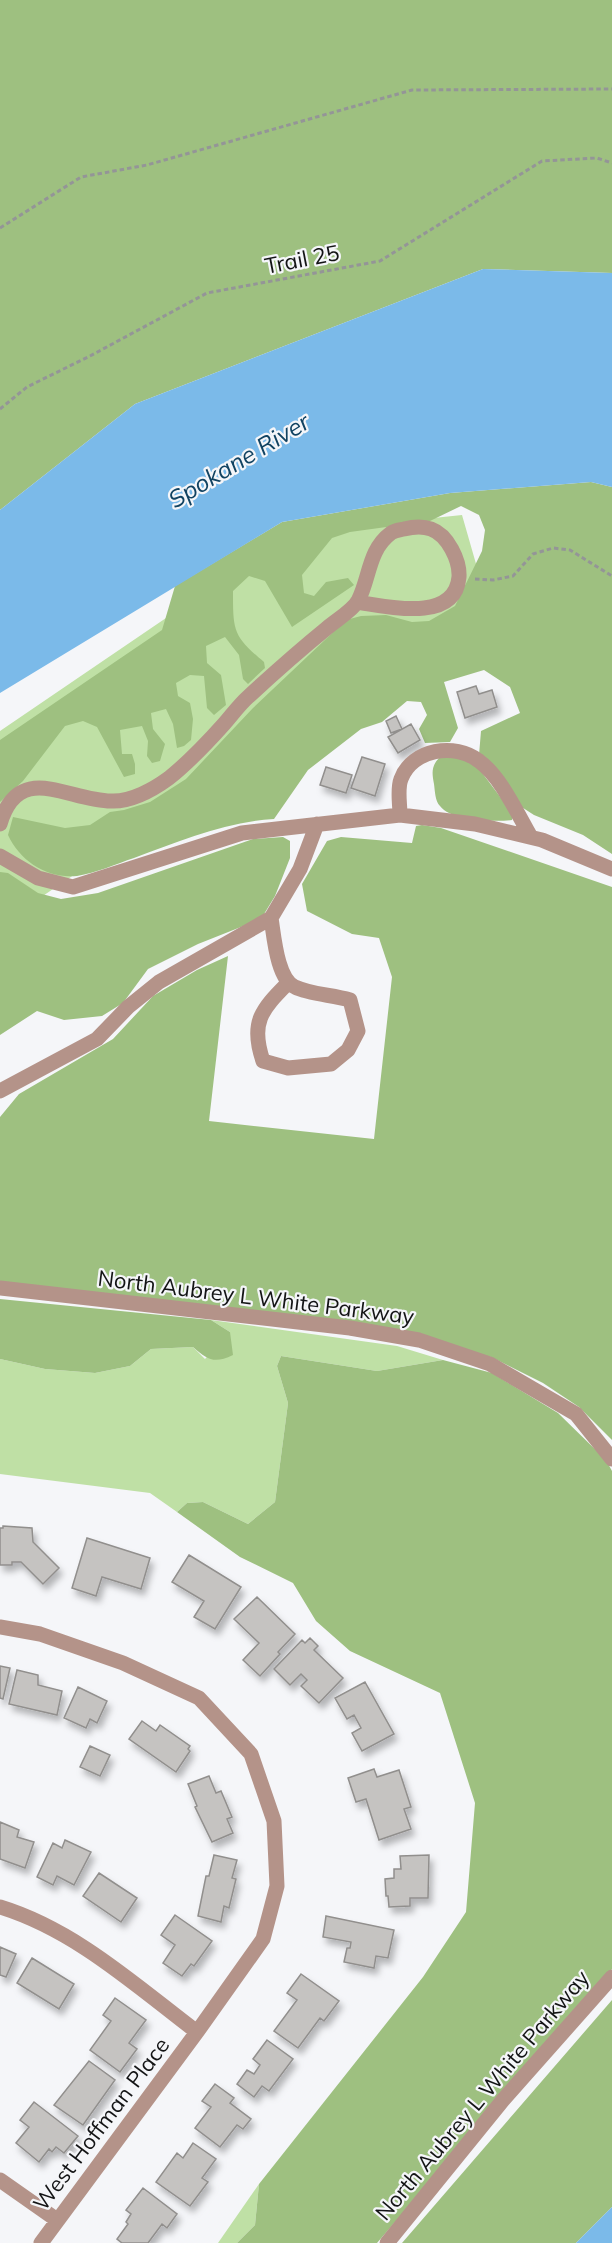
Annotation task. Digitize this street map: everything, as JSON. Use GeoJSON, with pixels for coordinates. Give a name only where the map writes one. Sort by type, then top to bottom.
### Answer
{"type":"FeatureCollection","features":[{"type":"Feature","properties":{"kind":"street"},"geometry":{"type":"LineString","coordinates":[[0,824],[3,813],[13,799],[32,787],[56,789],[114,802],[139,795],[157,786],[191,759],[246,698],[357,602],[374,554],[383,540],[394,531],[413,527],[431,529],[442,537],[458,564],[459,579],[455,592],[434,606],[420,610],[357,602]]}},
{"type":"Feature","properties":{"kind":"street"},"geometry":{"type":"LineString","coordinates":[[400,815],[399,781],[406,766],[417,757],[437,751],[457,750],[479,760],[500,784],[531,837]]}},
{"type":"Feature","properties":{"kind":"street"},"geometry":{"type":"LineString","coordinates":[[1,853],[38,878],[73,887],[242,833],[400,815],[475,824],[531,837],[612,869]]}},
{"type":"Feature","properties":{"kind":"street"},"geometry":{"type":"LineString","coordinates":[[0,1091],[97,1039],[128,1007],[159,982],[271,918],[300,869],[317,824]]}},
{"type":"Feature","properties":{"kind":"street"},"geometry":{"type":"LineString","coordinates":[[271,918],[279,963],[288,983],[296,988],[350,1000],[358,1031],[348,1050],[332,1064],[288,1068],[263,1061],[256,1028],[265,1008],[288,983]]}},
{"type":"Feature","properties":{"kind":"street","name":"North Aubrey L White Parkway"},"geometry":{"type":"LineString","coordinates":[[0,1288],[350,1328],[418,1340],[490,1364],[576,1414],[612,1459]]}},
{"type":"Feature","properties":{"kind":"street","name":"West Hoffman Place"},"geometry":{"type":"LineString","coordinates":[[0,1627],[40,1634],[123,1663],[199,1698],[251,1754],[274,1821],[277,1886],[263,1939],[41,2243]]}},
{"type":"Feature","properties":{"kind":"street"},"geometry":{"type":"LineString","coordinates":[[0,1907],[27,1915],[74,1939],[197,2032]]}},
{"type":"Feature","properties":{"kind":"street","name":"North Aubrey L White Parkway"},"geometry":{"type":"LineString","coordinates":[[387,2243],[503,2100],[612,1977]]}},
{"type":"Feature","properties":{"kind":"street"},"geometry":{"type":"LineString","coordinates":[[0,2180],[57,2220]]}},
{"type":"Feature","properties":{"kind":"path"},"geometry":{"type":"LineString","coordinates":[[0,228],[81,177],[147,165],[412,90],[612,88]]}},
{"type":"Feature","properties":{"kind":"path","name":"Trail 25"},"geometry":{"type":"LineString","coordinates":[[0,409],[27,387],[207,293],[380,261],[542,161],[597,159],[612,163]]}},
{"type":"Feature","properties":{"kind":"path"},"geometry":{"type":"LineString","coordinates":[[459,579],[493,580],[513,576],[533,554],[553,548],[570,550],[612,576]]}},
{"type":"Feature","properties":{"kind":"green space"},"geometry":{"type":"Polygon","coordinates":[[[0,0],[612,0],[612,273],[483,269],[135,404],[0,510],[0,0]]]}},
{"type":"Feature","properties":{"kind":"green space"},"geometry":{"type":"Polygon","coordinates":[[[591,482],[612,487],[612,854],[583,835],[534,815],[520,806],[479,755],[481,731],[520,713],[510,687],[484,670],[444,682],[458,728],[450,742],[425,743],[419,729],[427,715],[421,702],[407,701],[382,722],[361,729],[308,770],[274,819],[220,828],[99,871],[77,876],[55,875],[45,871],[27,860],[13,844],[8,835],[13,817],[65,828],[90,825],[110,812],[150,802],[186,779],[253,708],[346,620],[361,616],[386,615],[412,622],[429,621],[455,606],[482,551],[485,530],[479,515],[461,506],[430,521],[350,532],[332,538],[302,575],[304,593],[314,596],[326,582],[348,578],[354,585],[292,627],[265,581],[249,576],[233,591],[233,615],[241,639],[264,662],[265,668],[248,684],[243,679],[239,655],[225,637],[206,646],[207,663],[221,675],[226,705],[214,715],[207,708],[204,676],[190,675],[176,683],[178,696],[190,703],[193,719],[191,740],[177,748],[173,724],[166,709],[151,713],[153,729],[165,744],[160,761],[152,763],[147,756],[148,741],[142,726],[120,730],[122,754],[132,754],[135,764],[135,774],[124,777],[97,727],[83,721],[65,726],[23,781],[0,802],[0,740],[162,630],[175,586],[282,522],[450,493],[591,482]]]}},
{"type":"Feature","properties":{"kind":"green space"},"geometry":{"type":"Polygon","coordinates":[[[462,515],[495,630],[351,687],[0,925],[0,731],[291,533],[462,515]]]}},
{"type":"Feature","properties":{"kind":"green space"},"geometry":{"type":"Polygon","coordinates":[[[457,757],[477,766],[513,814],[512,820],[463,818],[440,806],[436,796],[433,767],[439,758],[457,757]]]}},
{"type":"Feature","properties":{"kind":"green space"},"geometry":{"type":"Polygon","coordinates":[[[416,826],[441,828],[612,887],[612,1440],[579,1407],[543,1383],[491,1357],[0,1281],[0,1117],[19,1094],[113,1039],[153,996],[197,970],[228,956],[209,1121],[374,1139],[392,977],[379,938],[352,934],[307,911],[302,884],[327,841],[341,837],[412,843],[416,826]]]}},
{"type":"Feature","properties":{"kind":"green space"},"geometry":{"type":"Polygon","coordinates":[[[283,837],[290,841],[290,858],[275,896],[261,919],[198,944],[148,969],[123,1003],[102,1016],[64,1020],[37,1011],[0,1035],[0,872],[8,873],[38,893],[61,899],[98,893],[253,839],[283,837]]]}},
{"type":"Feature","properties":{"kind":"green space"},"geometry":{"type":"Polygon","coordinates":[[[0,1299],[211,1320],[230,1332],[233,1355],[216,1360],[207,1358],[193,1347],[151,1349],[130,1366],[95,1373],[45,1369],[0,1359],[0,1299]]]}},
{"type":"Feature","properties":{"kind":"green space"},"geometry":{"type":"Polygon","coordinates":[[[211,1320],[397,1346],[443,1360],[377,1371],[281,1356],[277,1366],[288,1403],[275,1502],[248,1524],[203,1502],[187,1503],[177,1512],[150,1493],[0,1474],[0,1359],[45,1369],[95,1373],[130,1366],[151,1349],[193,1347],[205,1359],[230,1332],[211,1320]]]}},
{"type":"Feature","properties":{"kind":"green space"},"geometry":{"type":"Polygon","coordinates":[[[281,1356],[377,1371],[443,1360],[492,1373],[558,1413],[606,1460],[612,1471],[612,1969],[377,2243],[237,2243],[255,2225],[259,2184],[423,1977],[466,1912],[475,1803],[440,1693],[350,1651],[316,1621],[293,1583],[240,1557],[177,1512],[187,1503],[203,1502],[248,1524],[275,1502],[288,1403],[277,1366],[281,1356]]]}},
{"type":"Feature","properties":{"kind":"green space"},"geometry":{"type":"Polygon","coordinates":[[[612,2000],[612,2207],[576,2243],[402,2243],[612,2000]]]}},
{"type":"Feature","properties":{"kind":"green space"},"geometry":{"type":"Polygon","coordinates":[[[259,2184],[255,2225],[237,2243],[218,2243],[259,2184]]]}},
{"type":"Feature","properties":{"kind":"water","name":"Spokane River"},"geometry":{"type":"Polygon","coordinates":[[[483,269],[612,273],[612,487],[591,482],[450,493],[282,522],[0,693],[0,510],[135,404],[483,269]]]}},
{"type":"Feature","properties":{"kind":"water"},"geometry":{"type":"Polygon","coordinates":[[[612,2207],[612,2243],[576,2243],[612,2207]]]}},
{"type":"Feature","properties":{"kind":"building"},"geometry":{"type":"Polygon","coordinates":[[[476,686],[479,694],[492,690],[497,707],[465,718],[457,692],[476,686]]]}},
{"type":"Feature","properties":{"kind":"building"},"geometry":{"type":"Polygon","coordinates":[[[396,716],[402,729],[391,733],[386,721],[396,716]]]}},
{"type":"Feature","properties":{"kind":"building"},"geometry":{"type":"Polygon","coordinates":[[[411,724],[420,740],[398,753],[388,737],[411,724]]]}},
{"type":"Feature","properties":{"kind":"building"},"geometry":{"type":"Polygon","coordinates":[[[362,757],[385,764],[375,796],[351,788],[362,757]]]}},
{"type":"Feature","properties":{"kind":"building"},"geometry":{"type":"Polygon","coordinates":[[[326,767],[352,775],[346,793],[320,785],[326,767]]]}},
{"type":"Feature","properties":{"kind":"building"},"geometry":{"type":"Polygon","coordinates":[[[3,1526],[32,1528],[33,1542],[59,1568],[43,1584],[21,1562],[0,1565],[0,1528],[3,1526]]]}},
{"type":"Feature","properties":{"kind":"building"},"geometry":{"type":"Polygon","coordinates":[[[87,1538],[150,1558],[141,1589],[102,1577],[96,1596],[72,1588],[87,1538]]]}},
{"type":"Feature","properties":{"kind":"building"},"geometry":{"type":"Polygon","coordinates":[[[189,1555],[241,1587],[215,1629],[194,1617],[204,1601],[172,1582],[189,1555]]]}},
{"type":"Feature","properties":{"kind":"building"},"geometry":{"type":"Polygon","coordinates":[[[257,1597],[295,1634],[260,1676],[243,1660],[259,1643],[234,1619],[257,1597]]]}},
{"type":"Feature","properties":{"kind":"building"},"geometry":{"type":"Polygon","coordinates":[[[310,1638],[318,1646],[314,1650],[343,1678],[319,1703],[301,1686],[307,1680],[301,1674],[290,1685],[274,1669],[302,1640],[305,1643],[310,1638]]]}},
{"type":"Feature","properties":{"kind":"building"},"geometry":{"type":"Polygon","coordinates":[[[0,1666],[10,1668],[3,1699],[0,1698],[0,1666]]]}},
{"type":"Feature","properties":{"kind":"building"},"geometry":{"type":"Polygon","coordinates":[[[17,1670],[38,1675],[38,1685],[62,1691],[57,1715],[9,1704],[17,1670]]]}},
{"type":"Feature","properties":{"kind":"building"},"geometry":{"type":"Polygon","coordinates":[[[365,1682],[394,1734],[362,1751],[352,1733],[361,1728],[354,1715],[347,1719],[335,1698],[365,1682]]]}},
{"type":"Feature","properties":{"kind":"building"},"geometry":{"type":"Polygon","coordinates":[[[78,1687],[107,1701],[97,1723],[90,1719],[86,1728],[64,1718],[78,1687]]]}},
{"type":"Feature","properties":{"kind":"building"},"geometry":{"type":"Polygon","coordinates":[[[142,1721],[156,1731],[160,1725],[190,1746],[188,1749],[190,1751],[176,1772],[129,1739],[142,1721]]]}},
{"type":"Feature","properties":{"kind":"building"},"geometry":{"type":"Polygon","coordinates":[[[90,1746],[110,1755],[100,1776],[80,1767],[90,1746]]]}},
{"type":"Feature","properties":{"kind":"building"},"geometry":{"type":"Polygon","coordinates":[[[374,1769],[377,1777],[399,1770],[411,1807],[404,1809],[411,1829],[379,1840],[366,1799],[356,1802],[348,1778],[374,1769]]]}},
{"type":"Feature","properties":{"kind":"building"},"geometry":{"type":"Polygon","coordinates":[[[209,1776],[216,1793],[221,1791],[232,1817],[227,1819],[233,1833],[212,1842],[195,1807],[197,1806],[188,1784],[209,1776]]]}},
{"type":"Feature","properties":{"kind":"building"},"geometry":{"type":"Polygon","coordinates":[[[0,1822],[19,1830],[17,1837],[34,1842],[25,1868],[0,1859],[0,1822]]]}},
{"type":"Feature","properties":{"kind":"building"},"geometry":{"type":"Polygon","coordinates":[[[65,1840],[91,1852],[74,1885],[57,1876],[53,1885],[37,1877],[53,1843],[62,1848],[65,1840]]]}},
{"type":"Feature","properties":{"kind":"building"},"geometry":{"type":"Polygon","coordinates":[[[214,1855],[237,1860],[232,1878],[236,1879],[229,1908],[224,1906],[221,1922],[198,1916],[206,1876],[209,1876],[214,1855]]]}},
{"type":"Feature","properties":{"kind":"building"},"geometry":{"type":"Polygon","coordinates":[[[429,1855],[428,1898],[410,1898],[410,1906],[389,1907],[385,1879],[394,1878],[394,1869],[401,1869],[400,1856],[429,1855]]]}},
{"type":"Feature","properties":{"kind":"building"},"geometry":{"type":"Polygon","coordinates":[[[99,1873],[137,1898],[121,1922],[83,1896],[99,1873]]]}},
{"type":"Feature","properties":{"kind":"building"},"geometry":{"type":"Polygon","coordinates":[[[175,1915],[212,1941],[194,1966],[191,1964],[182,1976],[163,1963],[175,1945],[161,1935],[175,1915]]]}},
{"type":"Feature","properties":{"kind":"building"},"geometry":{"type":"Polygon","coordinates":[[[326,1916],[394,1930],[388,1958],[376,1956],[374,1968],[344,1962],[351,1942],[323,1937],[326,1916]]]}},
{"type":"Feature","properties":{"kind":"building"},"geometry":{"type":"Polygon","coordinates":[[[0,1947],[16,1954],[6,1977],[0,1975],[0,1947]]]}},
{"type":"Feature","properties":{"kind":"building"},"geometry":{"type":"Polygon","coordinates":[[[32,1958],[74,1984],[59,2009],[17,1983],[32,1958]]]}},
{"type":"Feature","properties":{"kind":"building"},"geometry":{"type":"Polygon","coordinates":[[[301,1974],[339,2001],[324,2021],[320,2018],[298,2048],[274,2031],[297,2000],[287,1993],[301,1974]]]}},
{"type":"Feature","properties":{"kind":"building"},"geometry":{"type":"Polygon","coordinates":[[[115,1998],[146,2020],[129,2043],[137,2049],[120,2072],[90,2050],[111,2021],[103,2015],[115,1998]]]}},
{"type":"Feature","properties":{"kind":"building"},"geometry":{"type":"Polygon","coordinates":[[[267,2040],[293,2059],[269,2091],[262,2086],[254,2097],[237,2084],[247,2070],[254,2074],[260,2065],[253,2059],[267,2040]]]}},
{"type":"Feature","properties":{"kind":"building"},"geometry":{"type":"Polygon","coordinates":[[[89,2061],[115,2080],[83,2125],[54,2105],[89,2061]]]}},
{"type":"Feature","properties":{"kind":"building"},"geometry":{"type":"Polygon","coordinates":[[[215,2084],[234,2098],[230,2103],[251,2119],[243,2129],[237,2125],[220,2147],[195,2128],[211,2107],[202,2101],[215,2084]]]}},
{"type":"Feature","properties":{"kind":"building"},"geometry":{"type":"Polygon","coordinates":[[[34,2102],[78,2136],[64,2153],[56,2147],[52,2152],[49,2149],[39,2162],[16,2143],[29,2127],[20,2120],[34,2102]]]}},
{"type":"Feature","properties":{"kind":"building"},"geometry":{"type":"Polygon","coordinates":[[[193,2143],[216,2159],[202,2178],[208,2182],[190,2206],[156,2182],[177,2153],[183,2158],[193,2143]]]}},
{"type":"Feature","properties":{"kind":"building"},"geometry":{"type":"Polygon","coordinates":[[[143,2188],[177,2214],[167,2228],[162,2224],[148,2243],[122,2243],[117,2239],[128,2224],[126,2222],[131,2214],[126,2210],[143,2188]]]}}]}
